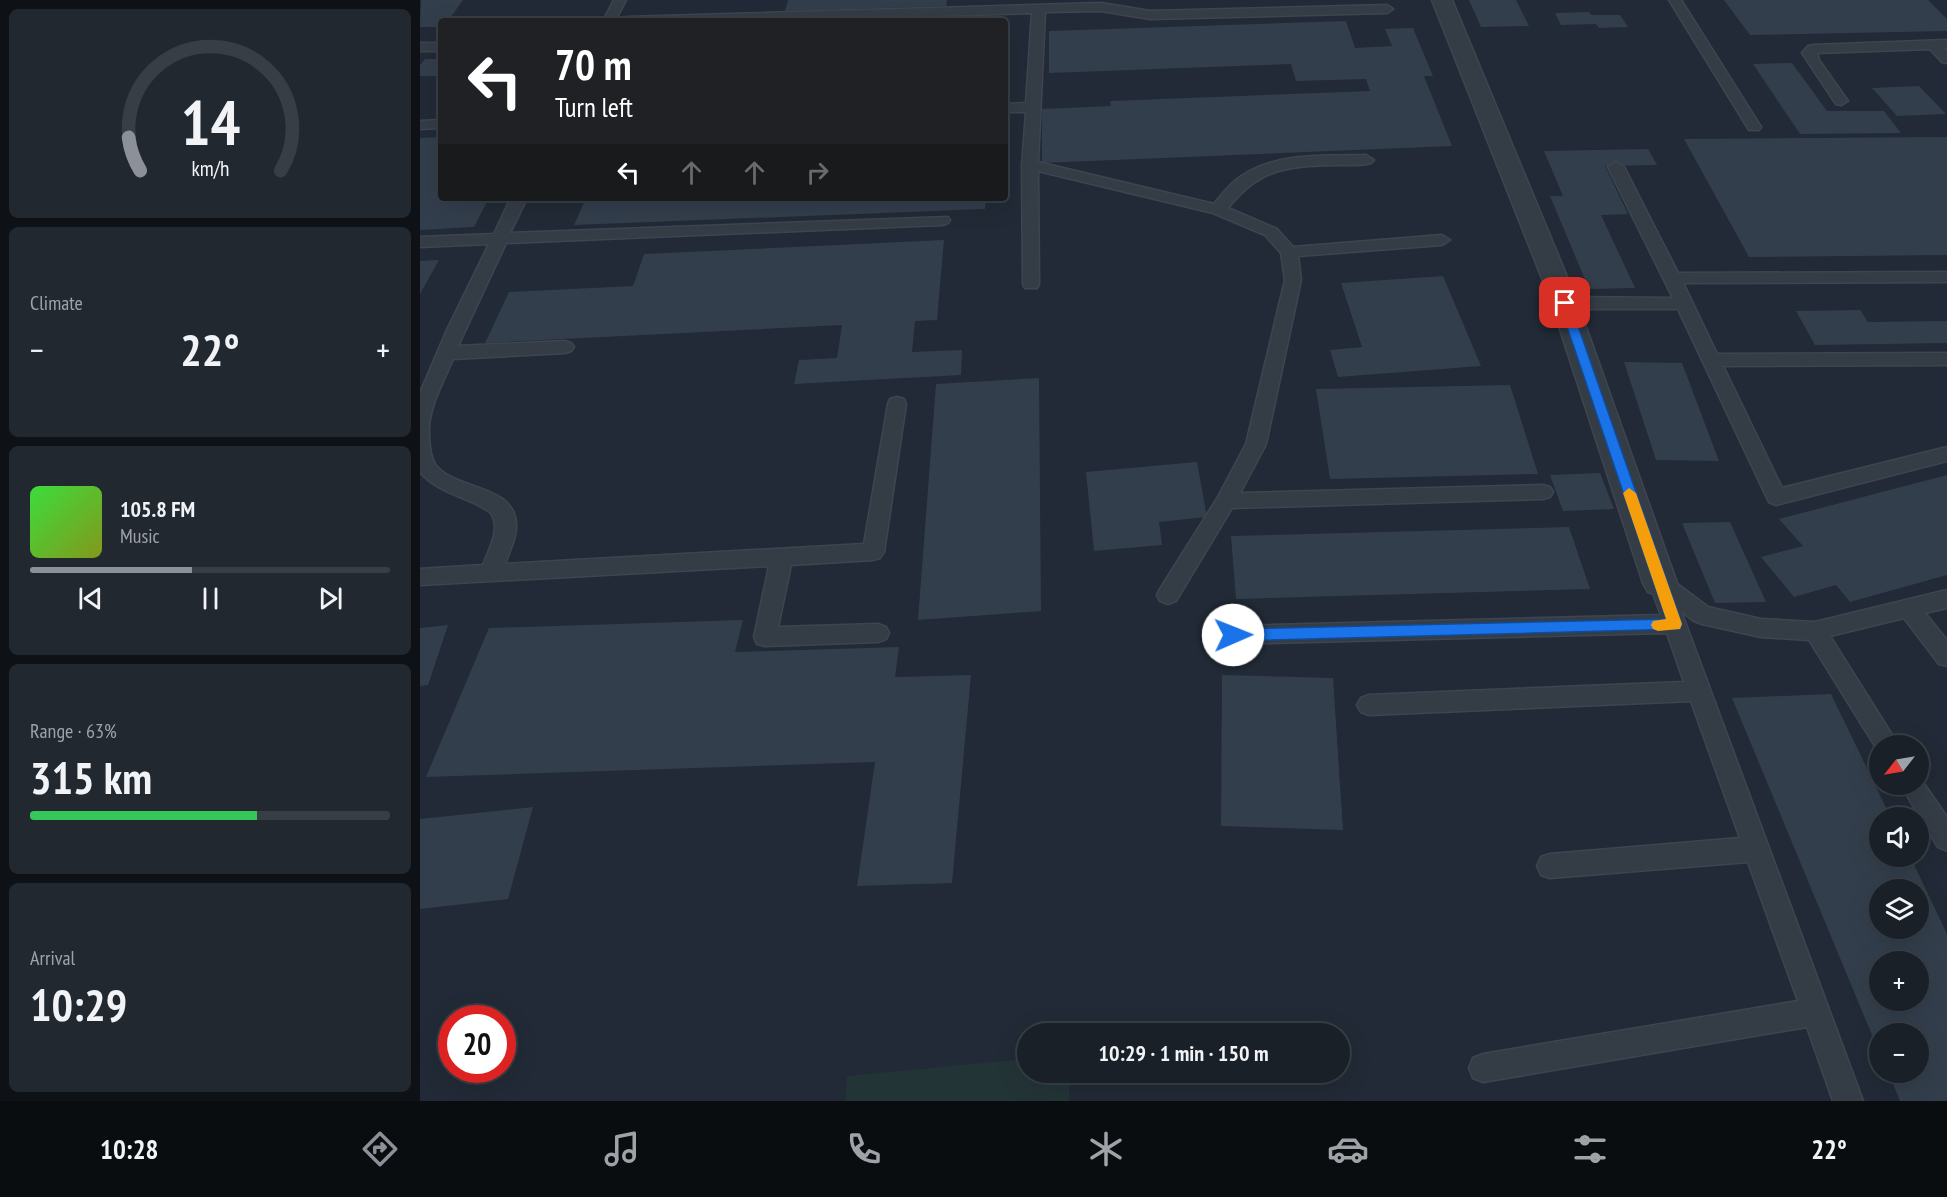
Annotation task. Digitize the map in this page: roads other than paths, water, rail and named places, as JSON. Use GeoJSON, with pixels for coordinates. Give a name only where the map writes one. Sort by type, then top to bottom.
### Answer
{"type":"FeatureCollection","features":[{"type":"Feature","properties":{"kind":"street"},"geometry":{"type":"LineString","coordinates":[[1442,0],[1565,303],[1660,583]]}},
{"type":"Feature","properties":{"kind":"lane"},"geometry":{"type":"LineString","coordinates":[[611,18],[620,0]]}},
{"type":"Feature","properties":{"kind":"lane"},"geometry":{"type":"LineString","coordinates":[[1675,0],[1754,127]]}},
{"type":"Feature","properties":{"kind":"lane"},"geometry":{"type":"LineString","coordinates":[[775,17],[779,2]]}},
{"type":"Feature","properties":{"kind":"lane"},"geometry":{"type":"LineString","coordinates":[[738,18],[1101,7],[1150,15],[1386,9]]}},
{"type":"Feature","properties":{"kind":"lane"},"geometry":{"type":"LineString","coordinates":[[1031,284],[1030,165],[1039,9]]}},
{"type":"Feature","properties":{"kind":"lane"},"geometry":{"type":"LineString","coordinates":[[1841,101],[1812,60],[1809,53],[1813,49],[1940,44],[1947,59]]}},
{"type":"Feature","properties":{"kind":"lane"},"geometry":{"type":"LineString","coordinates":[[420,47],[438,46]]}},
{"type":"Feature","properties":{"kind":"lane"},"geometry":{"type":"LineString","coordinates":[[1008,108],[1034,107]]}},
{"type":"Feature","properties":{"kind":"lane"},"geometry":{"type":"LineString","coordinates":[[420,125],[438,124]]}},
{"type":"Feature","properties":{"kind":"lane"},"geometry":{"type":"LineString","coordinates":[[1218,210],[1245,180],[1266,170],[1301,161],[1366,160]]}},
{"type":"Feature","properties":{"kind":"lane"},"geometry":{"type":"LineString","coordinates":[[1030,165],[1218,210],[1271,232],[1290,252],[1293,280],[1256,444],[1226,501],[1168,595]]}},
{"type":"Feature","properties":{"kind":"lane"},"geometry":{"type":"LineString","coordinates":[[1616,167],[1686,304],[1776,496],[1947,454]]}},
{"type":"Feature","properties":{"kind":"lane"},"geometry":{"type":"LineString","coordinates":[[420,429],[424,406],[446,353],[517,201]]}},
{"type":"Feature","properties":{"kind":"lane"},"geometry":{"type":"LineString","coordinates":[[420,242],[942,220]]}},
{"type":"Feature","properties":{"kind":"lane"},"geometry":{"type":"LineString","coordinates":[[1290,252],[1442,240]]}},
{"type":"Feature","properties":{"kind":"lane"},"geometry":{"type":"LineString","coordinates":[[1672,278],[1947,277]]}},
{"type":"Feature","properties":{"kind":"lane"},"geometry":{"type":"LineString","coordinates":[[1565,303],[1686,304]]}},
{"type":"Feature","properties":{"kind":"lane"},"geometry":{"type":"LineString","coordinates":[[446,353],[565,347]]}},
{"type":"Feature","properties":{"kind":"lane"},"geometry":{"type":"LineString","coordinates":[[1712,360],[1947,359]]}},
{"type":"Feature","properties":{"kind":"lane"},"geometry":{"type":"LineString","coordinates":[[420,577],[873,552],[897,404]]}},
{"type":"Feature","properties":{"kind":"lane"},"geometry":{"type":"LineString","coordinates":[[420,434],[421,456],[428,471],[440,482],[485,499],[501,510],[506,524],[491,574]]}},
{"type":"Feature","properties":{"kind":"lane"},"geometry":{"type":"LineString","coordinates":[[1226,501],[1543,492]]}},
{"type":"Feature","properties":{"kind":"lane"},"geometry":{"type":"LineString","coordinates":[[782,556],[765,637],[878,633]]}},
{"type":"Feature","properties":{"kind":"lane"},"geometry":{"type":"LineString","coordinates":[[1660,583],[1848,1101]]}},
{"type":"Feature","properties":{"kind":"lane"},"geometry":{"type":"LineString","coordinates":[[1660,583],[1702,615],[1761,628],[1815,631],[1947,599]]}},
{"type":"Feature","properties":{"kind":"lane"},"geometry":{"type":"LineString","coordinates":[[1909,609],[1947,657]]}},
{"type":"Feature","properties":{"kind":"lane"},"geometry":{"type":"LineString","coordinates":[[1233,635],[1675,624]]}},
{"type":"Feature","properties":{"kind":"lane"},"geometry":{"type":"LineString","coordinates":[[1815,631],[1880,735]]}},
{"type":"Feature","properties":{"kind":"lane"},"geometry":{"type":"LineString","coordinates":[[1369,705],[1699,691]]}},
{"type":"Feature","properties":{"kind":"lane"},"geometry":{"type":"LineString","coordinates":[[1919,795],[1947,839]]}},
{"type":"Feature","properties":{"kind":"lane"},"geometry":{"type":"LineString","coordinates":[[1550,866],[1756,849]]}},
{"type":"Feature","properties":{"kind":"lane"},"geometry":{"type":"LineString","coordinates":[[1483,1068],[1816,1012]]}}]}
